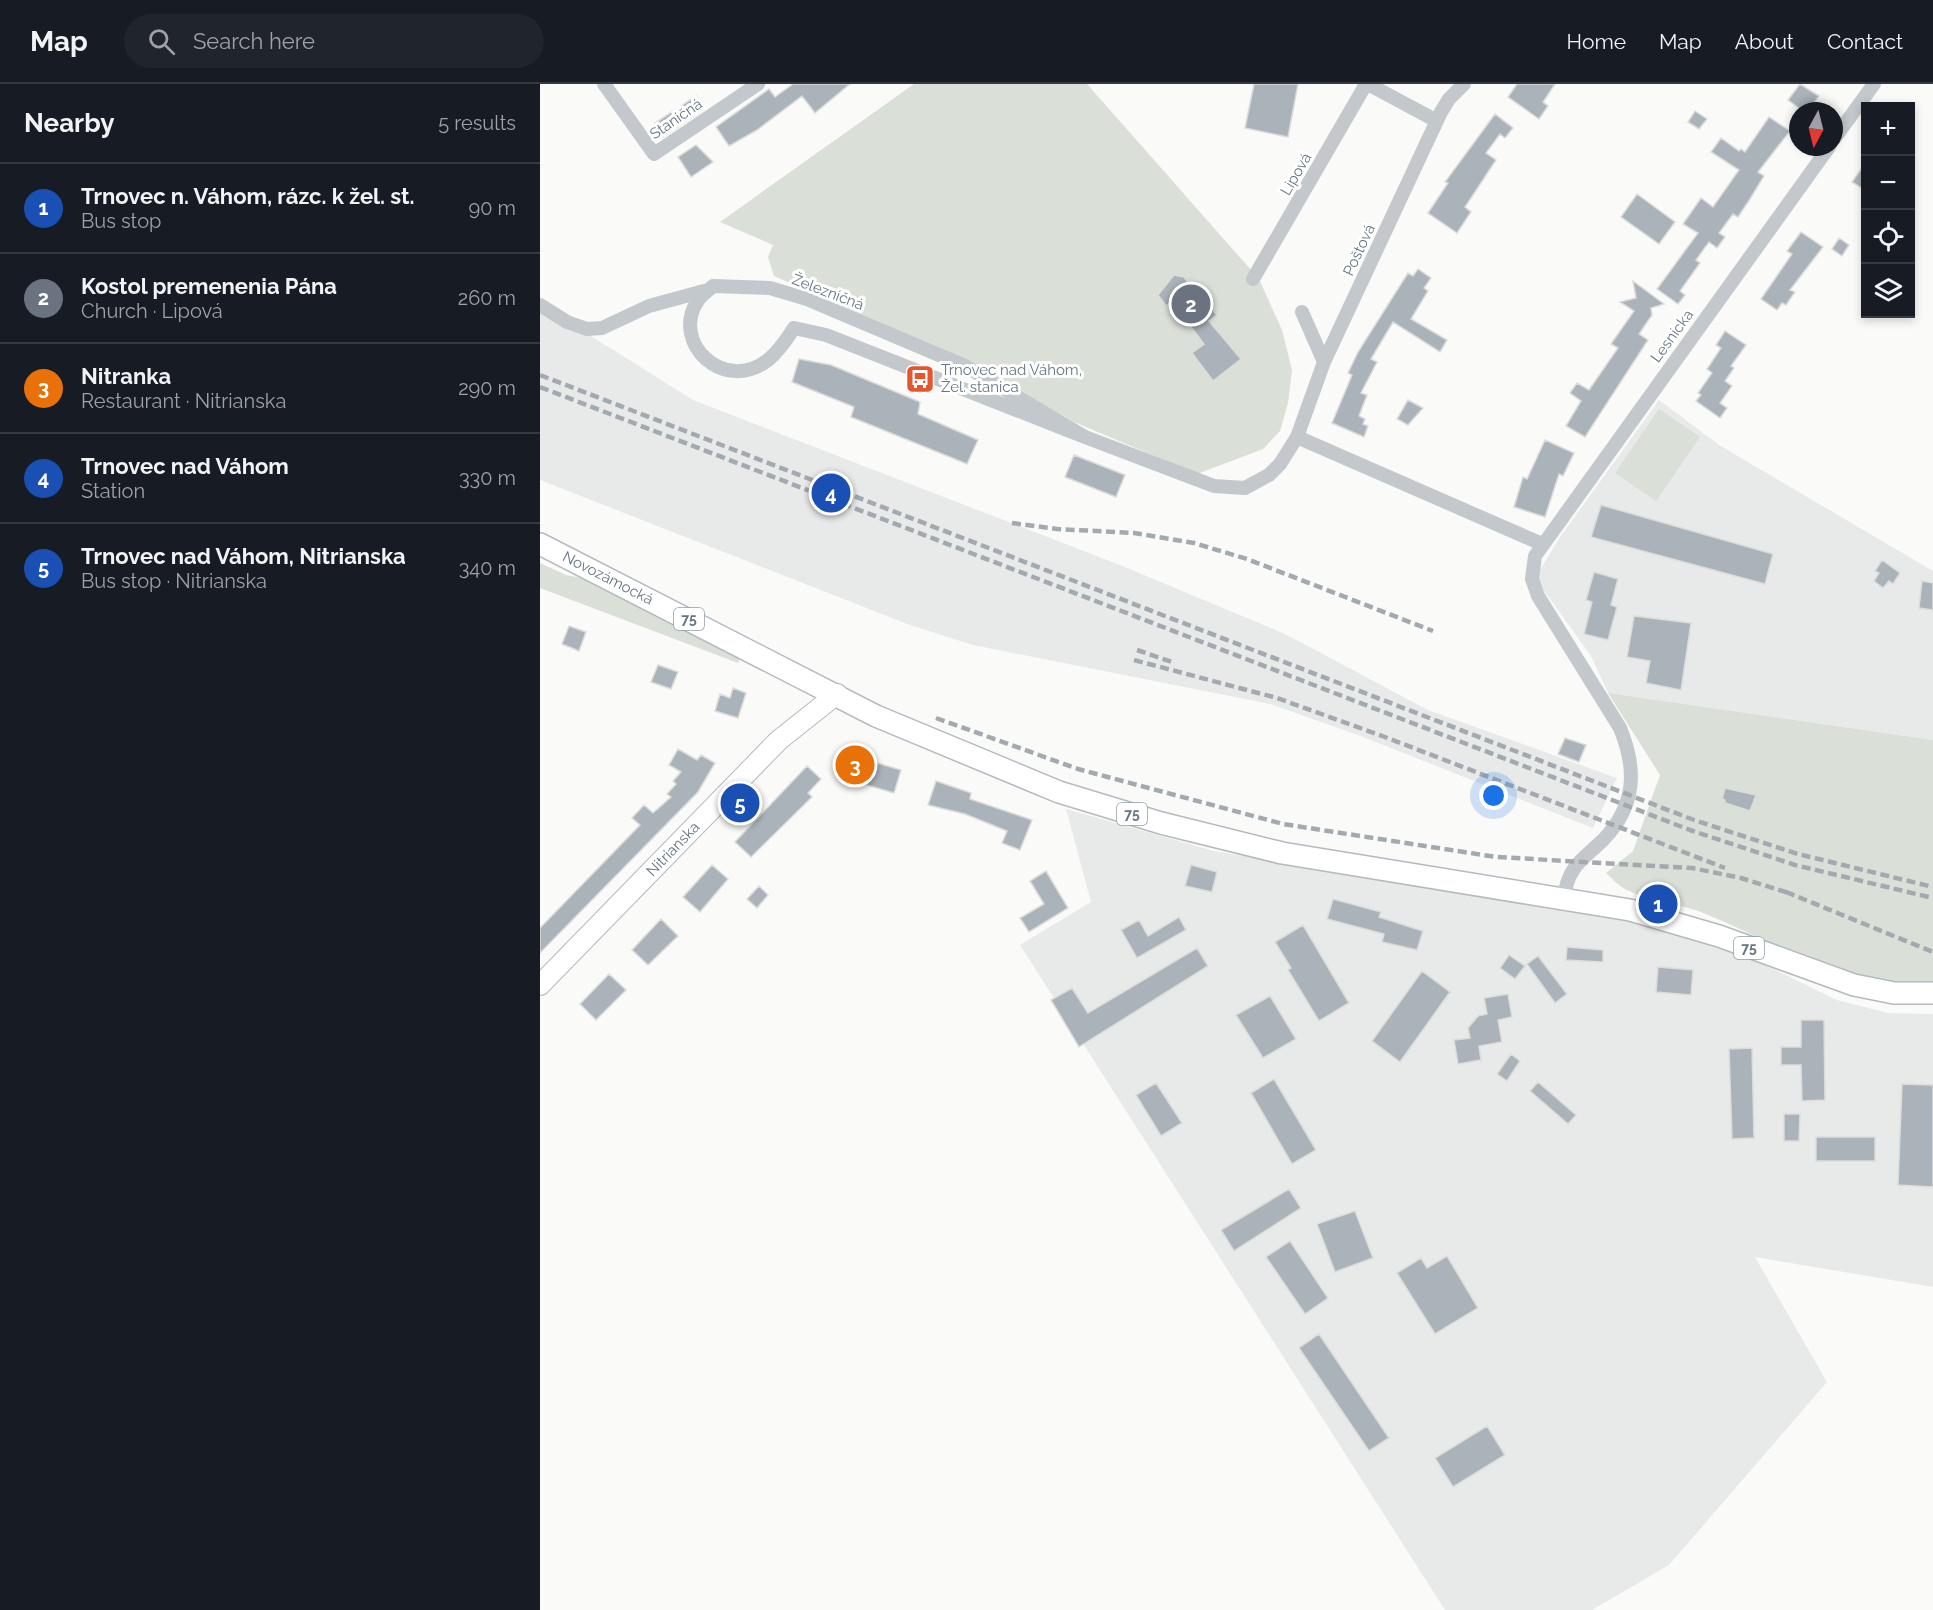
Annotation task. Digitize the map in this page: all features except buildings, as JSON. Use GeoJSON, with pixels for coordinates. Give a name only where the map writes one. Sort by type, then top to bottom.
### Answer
{"type":"FeatureCollection","features":[{"type":"Feature","properties":{"kind":"main road","name":"Novozámocká"},"geometry":{"type":"LineString","coordinates":[[540,544],[837,694]]}},
{"type":"Feature","properties":{"kind":"main road","name":"75"},"geometry":{"type":"LineString","coordinates":[[837,694],[887,721],[1009,773],[1161,823],[1282,853],[1564,898],[1656,916],[1870,990],[1904,994],[1933,993]]}},
{"type":"Feature","properties":{"kind":"main road","name":"Nitrianska"},"geometry":{"type":"LineString","coordinates":[[540,985],[779,740],[837,694]]}},
{"type":"Feature","properties":{"kind":"street","name":"Staničná"},"geometry":{"type":"LineString","coordinates":[[604,84],[654,154],[758,84]]}},
{"type":"Feature","properties":{"kind":"street"},"geometry":{"type":"LineString","coordinates":[[1367,84],[1437,121]]}},
{"type":"Feature","properties":{"kind":"street","name":"Lipová"},"geometry":{"type":"LineString","coordinates":[[1253,279],[1367,84]]}},
{"type":"Feature","properties":{"kind":"street","name":"Poštová"},"geometry":{"type":"LineString","coordinates":[[1297,437],[1324,362],[1437,121],[1449,99],[1464,84]]}},
{"type":"Feature","properties":{"kind":"street"},"geometry":{"type":"LineString","coordinates":[[1843,127],[1874,84]]}},
{"type":"Feature","properties":{"kind":"street","name":"Lesnícka"},"geometry":{"type":"LineString","coordinates":[[1564,898],[1566,882],[1572,870],[1588,851],[1603,840],[1622,815],[1630,795],[1632,776],[1627,745],[1620,728],[1538,596],[1532,579],[1535,556],[1822,156]]}},
{"type":"Feature","properties":{"kind":"street"},"geometry":{"type":"LineString","coordinates":[[540,305],[567,322],[587,328],[602,328],[649,306],[699,293],[713,286]]}},
{"type":"Feature","properties":{"kind":"street","name":"Železničná"},"geometry":{"type":"LineString","coordinates":[[1085,437],[965,366],[807,299],[770,288],[713,286],[696,303],[691,322],[694,344],[708,362],[726,372],[748,370],[767,361],[794,328],[826,335],[1085,437],[1203,482],[1230,489],[1245,488],[1269,475],[1280,464],[1297,437]]}},
{"type":"Feature","properties":{"kind":"street"},"geometry":{"type":"LineString","coordinates":[[1302,312],[1324,362]]}},
{"type":"Feature","properties":{"kind":"street"},"geometry":{"type":"LineString","coordinates":[[1297,437],[1542,544]]}},
{"type":"Feature","properties":{"kind":"shaded area"},"geometry":{"type":"Polygon","coordinates":[[[914,84],[1087,84],[1259,279],[1282,330],[1292,370],[1288,403],[1280,431],[1263,449],[1197,474],[1074,422],[967,361],[774,276],[768,257],[773,245],[720,222],[914,84]]]}},
{"type":"Feature","properties":{"kind":"shaded area"},"geometry":{"type":"Polygon","coordinates":[[[540,307],[693,400],[1120,565],[1285,634],[1428,710],[1617,778],[1593,828],[1358,735],[1270,704],[973,645],[910,625],[540,480],[540,307]]]}},
{"type":"Feature","properties":{"kind":"shaded area"},"geometry":{"type":"Polygon","coordinates":[[[1659,400],[1719,445],[1933,571],[1933,740],[1608,693],[1591,656],[1535,578],[1560,537],[1659,400]]]}},
{"type":"Feature","properties":{"kind":"shaded area"},"geometry":{"type":"Polygon","coordinates":[[[1659,409],[1700,437],[1656,501],[1615,473],[1659,409]]]}},
{"type":"Feature","properties":{"kind":"shaded area"},"geometry":{"type":"Polygon","coordinates":[[[540,563],[566,575],[596,581],[740,656],[738,663],[540,588],[540,563]]]}},
{"type":"Feature","properties":{"kind":"shaded area"},"geometry":{"type":"Polygon","coordinates":[[[1608,693],[1933,740],[1933,982],[1903,985],[1873,981],[1843,973],[1812,962],[1698,911],[1644,897],[1624,889],[1616,882],[1606,873],[1633,851],[1660,775],[1608,693]]]}},
{"type":"Feature","properties":{"kind":"shaded area"},"geometry":{"type":"Polygon","coordinates":[[[1066,809],[1214,851],[1664,927],[1759,962],[1837,1000],[1888,1013],[1933,1014],[1933,1287],[1755,1257],[1827,1382],[1669,1565],[1592,1610],[1445,1610],[1020,945],[1091,902],[1066,809]]]}},
{"type":"Feature","properties":{"kind":"railway"},"geometry":{"type":"LineString","coordinates":[[540,375],[1694,820],[1798,854],[1933,887]]}},
{"type":"Feature","properties":{"kind":"railway"},"geometry":{"type":"LineString","coordinates":[[540,387],[1690,830],[1795,865],[1933,898]]}},
{"type":"Feature","properties":{"kind":"railway"},"geometry":{"type":"LineString","coordinates":[[1012,523],[1057,529],[1134,533],[1194,543],[1247,559],[1433,631]]}},
{"type":"Feature","properties":{"kind":"railway"},"geometry":{"type":"LineString","coordinates":[[1137,650],[1172,662]]}},
{"type":"Feature","properties":{"kind":"railway"},"geometry":{"type":"LineString","coordinates":[[1134,660],[1277,698],[1385,737],[1725,868]]}},
{"type":"Feature","properties":{"kind":"railway"},"geometry":{"type":"LineString","coordinates":[[936,718],[1078,769],[1283,824],[1496,857],[1692,868],[1741,878],[1792,894]]}},
{"type":"Feature","properties":{"kind":"railway"},"geometry":{"type":"LineString","coordinates":[[1786,892],[1933,952]]}},
{"type":"Feature","properties":{"kind":"place","name":"Kostol premenenia Pána"},"geometry":{"type":"Point","coordinates":[1191,304]}},
{"type":"Feature","properties":{"kind":"place","name":"Trnovec nad Váhom, Žel. stanica"},"geometry":{"type":"Point","coordinates":[920,379]}},
{"type":"Feature","properties":{"kind":"place","name":"Trnovec nad Váhom"},"geometry":{"type":"Point","coordinates":[831,493]}},
{"type":"Feature","properties":{"kind":"place","name":"Nitranka"},"geometry":{"type":"Point","coordinates":[855,765]}},
{"type":"Feature","properties":{"kind":"place","name":"Trnovec nad Váhom, Nitrianska"},"geometry":{"type":"Point","coordinates":[740,803]}},
{"type":"Feature","properties":{"kind":"place","name":"Trnovec n. Váhom, rázc. k žel. st."},"geometry":{"type":"Point","coordinates":[1658,904]}}]}
